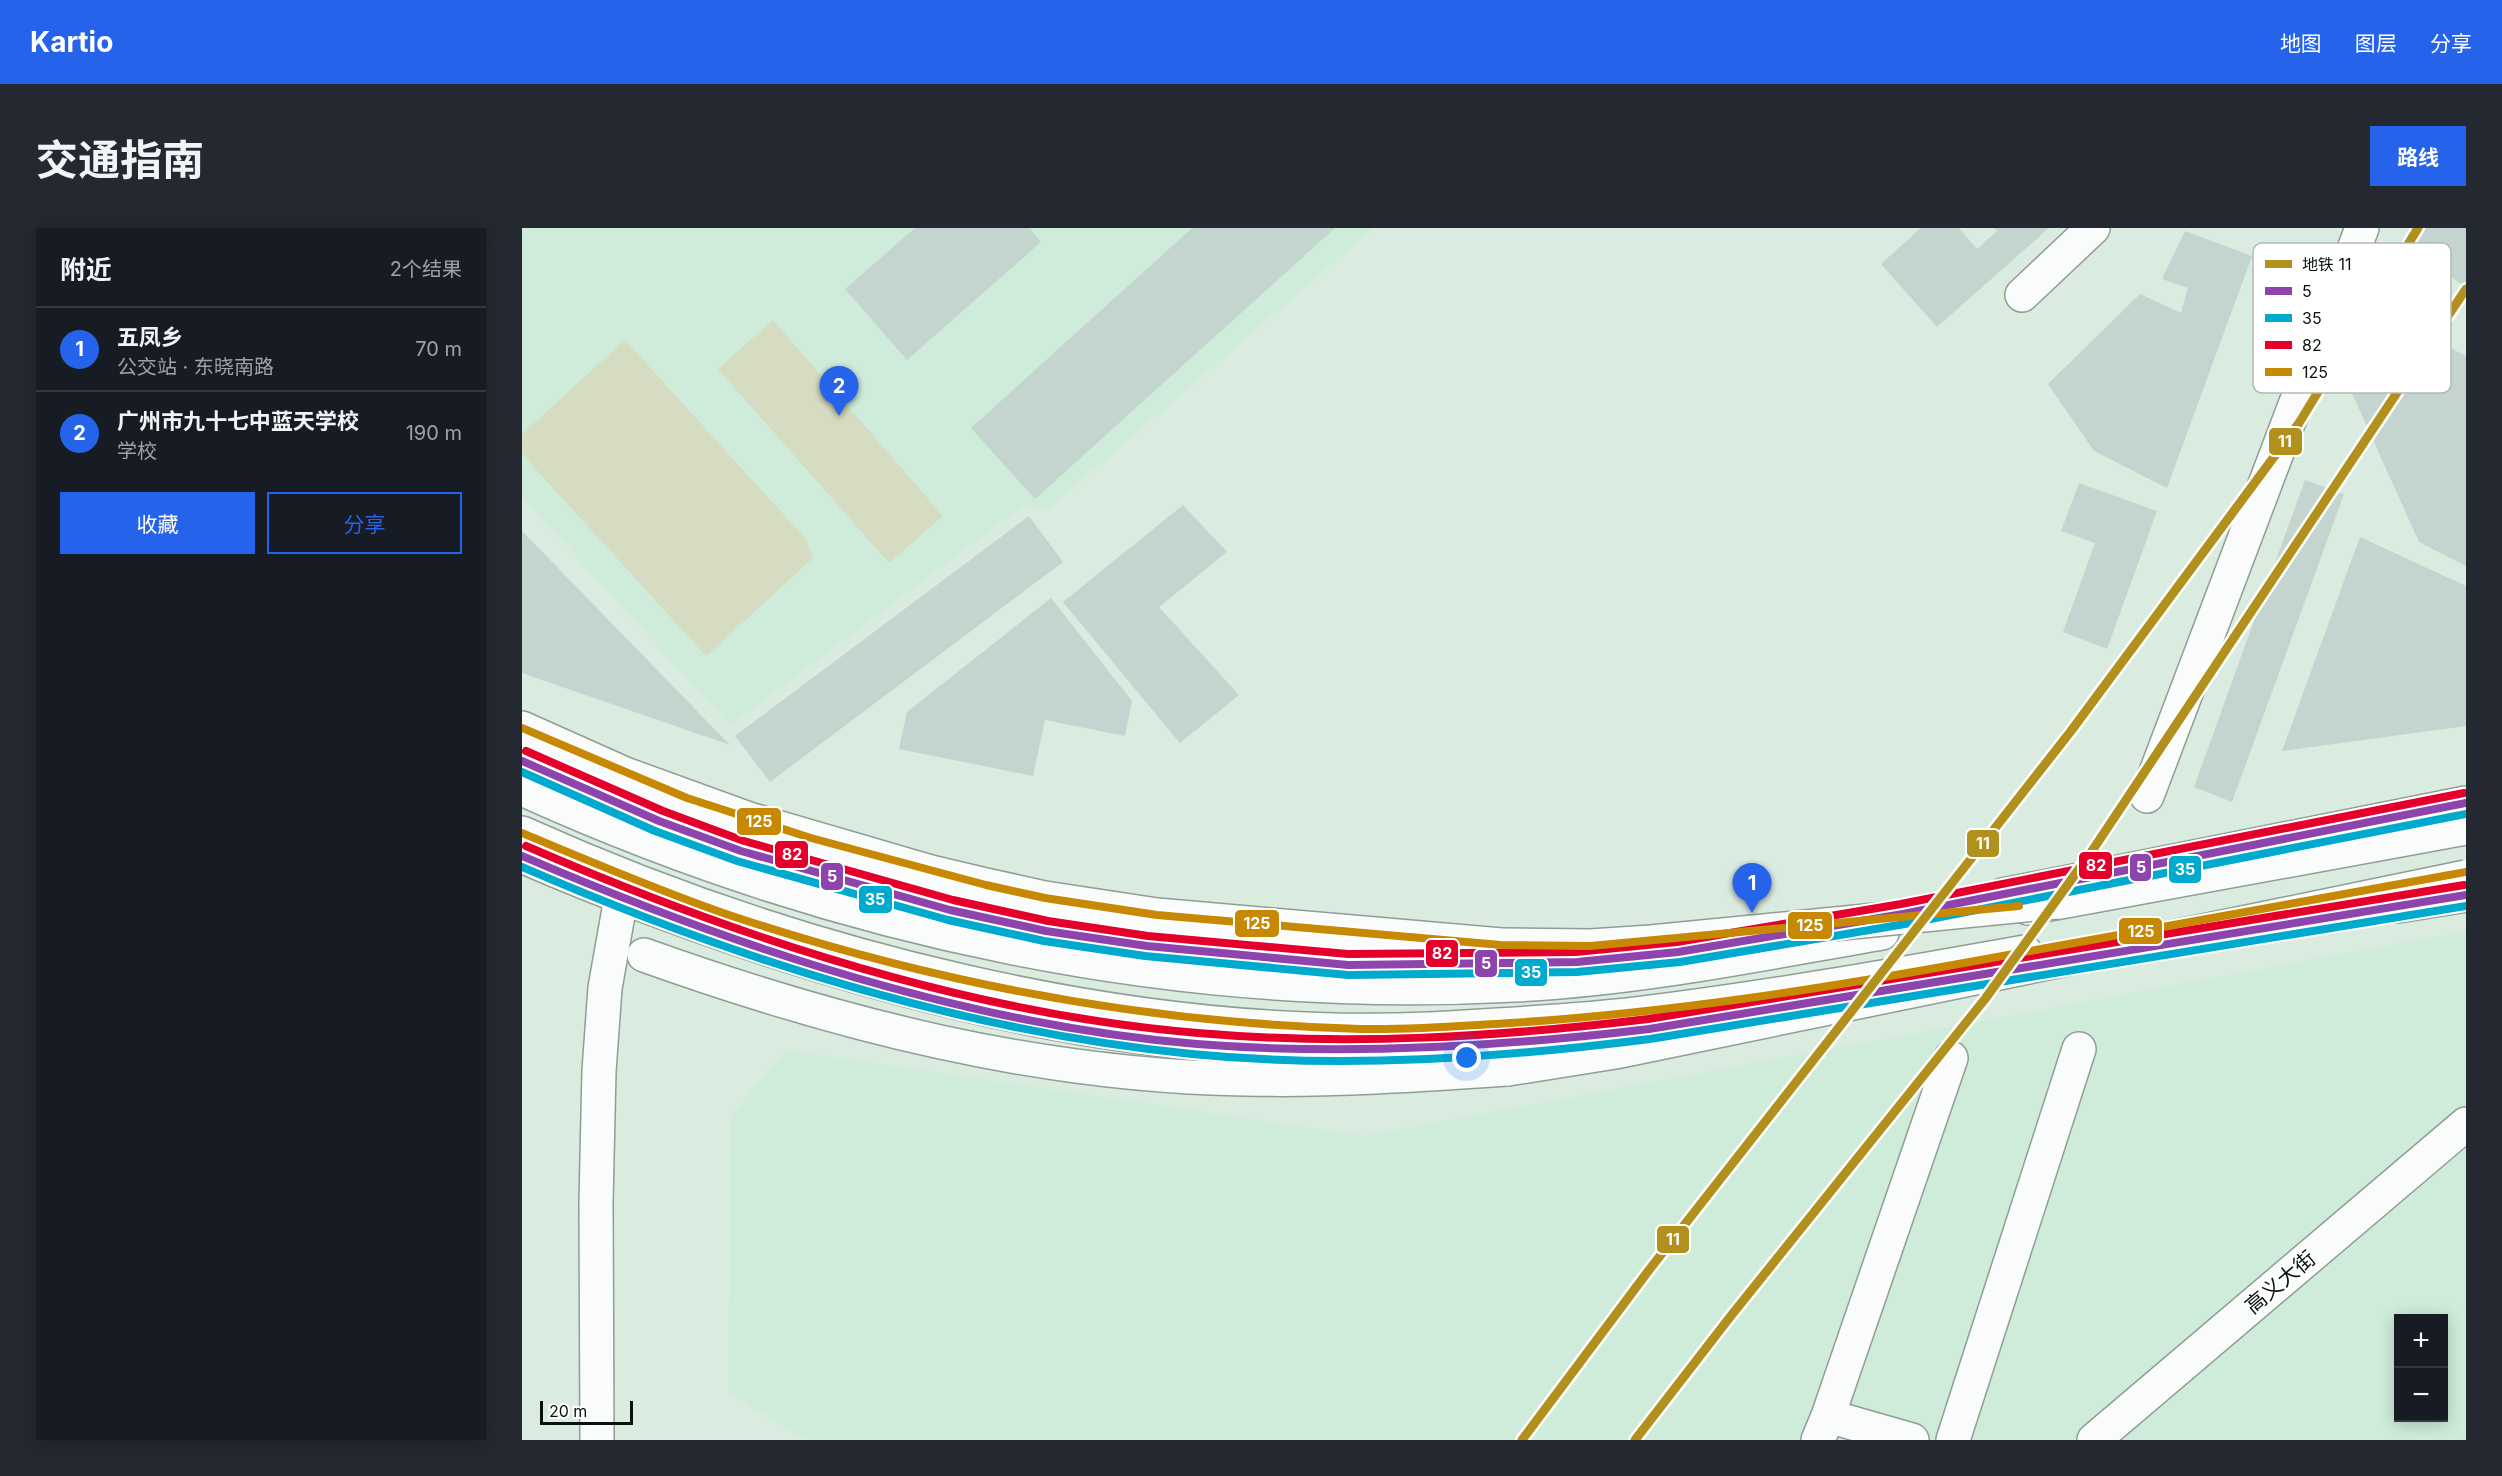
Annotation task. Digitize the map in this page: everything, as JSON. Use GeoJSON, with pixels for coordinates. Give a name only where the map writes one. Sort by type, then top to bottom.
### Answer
{"type":"FeatureCollection","features":[{"type":"Feature","properties":{"kind":"main road"},"geometry":{"type":"LineString","coordinates":[[2022,295],[2093,228]]}},
{"type":"Feature","properties":{"kind":"main road"},"geometry":{"type":"LineString","coordinates":[[2147,796],[2292,393]]}},
{"type":"Feature","properties":{"kind":"main road"},"geometry":{"type":"LineString","coordinates":[[522,728],[687,798],[811,838],[931,872],[1045,898],[1179,918],[1501,945],[1590,946],[2057,902]]}},
{"type":"Feature","properties":{"kind":"main road"},"geometry":{"type":"LineString","coordinates":[[522,761],[659,821],[741,851],[950,910],[1046,930],[1147,946],[1348,965],[1577,962],[1678,952],[1914,912],[2466,803]]}},
{"type":"Feature","properties":{"kind":"main road"},"geometry":{"type":"LineString","coordinates":[[522,789],[632,837],[769,885],[918,927],[1001,947],[1135,970],[1264,982],[1456,987],[1578,980],[1682,967],[2466,828]]}},
{"type":"Feature","properties":{"kind":"main road"},"geometry":{"type":"LineString","coordinates":[[522,833],[616,875],[680,899],[811,940],[964,980],[1029,994],[1159,1016],[1229,1023],[1363,1029],[1426,1029],[1623,1015],[1827,987],[2466,872]]}},
{"type":"Feature","properties":{"kind":"main road"},"geometry":{"type":"LineString","coordinates":[[522,856],[621,898],[792,957],[894,988],[1018,1017],[1093,1029],[1259,1048],[1349,1049],[1493,1045],[1652,1029],[2466,895]]}},
{"type":"Feature","properties":{"kind":"main road"},"geometry":{"type":"LineString","coordinates":[[644,955],[717,981],[832,1015],[956,1046],[1030,1060],[1117,1070],[1244,1079],[1374,1078],[1508,1069],[1616,1052],[2466,877]]}},
{"type":"Feature","properties":{"kind":"main road"},"geometry":{"type":"LineString","coordinates":[[597,1440],[596,1202],[599,1071],[605,988],[621,898]]}},
{"type":"Feature","properties":{"kind":"main road"},"geometry":{"type":"LineString","coordinates":[[1953,1440],[2079,1049]]}},
{"type":"Feature","properties":{"kind":"main road"},"geometry":{"type":"LineString","coordinates":[[1912,1440],[1823,1428],[1951,1058]]}},
{"type":"Feature","properties":{"kind":"main road","name":"高义大街"},"geometry":{"type":"LineString","coordinates":[[2094,1440],[2466,1124]]}},
{"type":"Feature","properties":{"kind":"shaded area"},"geometry":{"type":"Polygon","coordinates":[[[522,228],[1373,228],[1047,510],[1023,506],[730,726],[522,496],[522,228]]]}},
{"type":"Feature","properties":{"kind":"shaded area"},"geometry":{"type":"Polygon","coordinates":[[[773,320],[943,516],[889,563],[718,369],[773,320]]]}},
{"type":"Feature","properties":{"kind":"shaded area"},"geometry":{"type":"Polygon","coordinates":[[[625,340],[805,538],[813,558],[706,656],[522,454],[522,434],[625,340]]]}},
{"type":"Feature","properties":{"kind":"shaded area"},"geometry":{"type":"Polygon","coordinates":[[[2466,931],[2466,1440],[808,1440],[728,1393],[731,1116],[786,1050],[1364,1136],[2466,931]]]}},
{"type":"Feature","properties":{"kind":"building"},"geometry":{"type":"Polygon","coordinates":[[[915,228],[1030,228],[1041,242],[907,360],[845,289],[915,228]]]}},
{"type":"Feature","properties":{"kind":"building"},"geometry":{"type":"Polygon","coordinates":[[[1192,228],[1335,228],[1035,499],[971,428],[1192,228]]]}},
{"type":"Feature","properties":{"kind":"building"},"geometry":{"type":"Polygon","coordinates":[[[1921,228],[1959,228],[1977,249],[1997,231],[1994,228],[2049,228],[1937,327],[1881,264],[1921,228]]]}},
{"type":"Feature","properties":{"kind":"building"},"geometry":{"type":"Polygon","coordinates":[[[2423,228],[2466,228],[2466,288],[2451,277],[2451,243],[2412,243],[2423,228]]]}},
{"type":"Feature","properties":{"kind":"building"},"geometry":{"type":"Polygon","coordinates":[[[2185,231],[2252,256],[2167,488],[2094,451],[2048,384],[2140,294],[2181,313],[2188,288],[2162,279],[2185,231]]]}},
{"type":"Feature","properties":{"kind":"building"},"geometry":{"type":"Polygon","coordinates":[[[2451,348],[2466,356],[2466,566],[2419,542],[2352,393],[2451,393],[2451,348]]]}},
{"type":"Feature","properties":{"kind":"building"},"geometry":{"type":"Polygon","coordinates":[[[2305,480],[2344,494],[2232,802],[2194,787],[2305,480]]]}},
{"type":"Feature","properties":{"kind":"building"},"geometry":{"type":"Polygon","coordinates":[[[2079,483],[2157,511],[2107,649],[2063,632],[2095,543],[2061,531],[2079,483]]]}},
{"type":"Feature","properties":{"kind":"building"},"geometry":{"type":"Polygon","coordinates":[[[1183,505],[1227,552],[1159,607],[1239,695],[1180,743],[1063,602],[1183,505]]]}},
{"type":"Feature","properties":{"kind":"building"},"geometry":{"type":"Polygon","coordinates":[[[1029,516],[1063,562],[770,782],[735,736],[1029,516]]]}},
{"type":"Feature","properties":{"kind":"building"},"geometry":{"type":"Polygon","coordinates":[[[522,531],[730,745],[522,673],[522,531]]]}},
{"type":"Feature","properties":{"kind":"building"},"geometry":{"type":"Polygon","coordinates":[[[2360,537],[2466,586],[2466,726],[2282,751],[2360,537]]]}},
{"type":"Feature","properties":{"kind":"building"},"geometry":{"type":"Polygon","coordinates":[[[1051,598],[1132,701],[1125,736],[1045,720],[1033,776],[899,749],[907,712],[1051,598]]]}},
{"type":"Feature","properties":{"kind":"metro line","name":"11"},"geometry":{"type":"LineString","coordinates":[[2409,243],[2418,228]]}},
{"type":"Feature","properties":{"kind":"metro line","name":"11"},"geometry":{"type":"LineString","coordinates":[[2451,312],[2466,289]]}},
{"type":"Feature","properties":{"kind":"metro line","name":"11"},"geometry":{"type":"LineString","coordinates":[[1522,1440],[1649,1270],[2071,731],[2299,423],[2317,393]]}},
{"type":"Feature","properties":{"kind":"metro line","name":"11"},"geometry":{"type":"LineString","coordinates":[[1635,1440],[1730,1317],[1985,999],[2092,851],[2397,393]]}},
{"type":"Feature","properties":{"kind":"transit line","name":"125"},"geometry":{"type":"LineString","coordinates":[[522,728],[687,798],[811,838],[986,885],[1045,898],[1157,915],[1501,945],[1590,946],[2019,906]]}},
{"type":"Feature","properties":{"kind":"transit line","name":"82"},"geometry":{"type":"LineString","coordinates":[[526,751],[663,811],[744,841],[953,900],[1048,921],[1148,936],[1348,954],[1576,952],[1677,942],[1901,904],[2464,793]]}},
{"type":"Feature","properties":{"kind":"transit line","name":"5"},"geometry":{"type":"LineString","coordinates":[[522,761],[659,821],[741,851],[950,910],[1046,931],[1147,946],[1348,965],[1577,962],[1678,952],[1903,914],[2466,803]]}},
{"type":"Feature","properties":{"kind":"transit line","name":"35"},"geometry":{"type":"LineString","coordinates":[[522,772],[655,831],[737,861],[948,920],[1044,941],[1145,956],[1348,975],[1577,972],[1680,962],[1905,924],[2466,814]]}},
{"type":"Feature","properties":{"kind":"transit line","name":"125"},"geometry":{"type":"LineString","coordinates":[[522,833],[726,914],[804,939],[960,979],[1119,1008],[1280,1025],[1361,1029],[1436,1028],[1569,1019],[1744,999],[1917,971],[2466,872]]}},
{"type":"Feature","properties":{"kind":"transit line","name":"82"},"geometry":{"type":"LineString","coordinates":[[526,846],[687,911],[855,966],[940,989],[1026,1009],[1112,1023],[1198,1033],[1310,1039],[1479,1035],[1648,1019],[2464,885]]}},
{"type":"Feature","properties":{"kind":"transit line","name":"5"},"geometry":{"type":"LineString","coordinates":[[522,856],[684,921],[852,977],[938,1000],[1024,1019],[1111,1034],[1254,1048],[1423,1048],[1536,1041],[1649,1029],[2466,895]]}},
{"type":"Feature","properties":{"kind":"transit line","name":"35"},"geometry":{"type":"LineString","coordinates":[[522,867],[602,901],[766,961],[934,1009],[1020,1028],[1106,1043],[1192,1054],[1306,1061],[1479,1056],[1650,1039],[2466,906]]}},
{"type":"Feature","properties":{"kind":"place","name":"广州市九十七中蓝天学校"},"geometry":{"type":"Point","coordinates":[839,416]}},
{"type":"Feature","properties":{"kind":"place","name":"五凤乡"},"geometry":{"type":"Point","coordinates":[1752,913]}}]}
